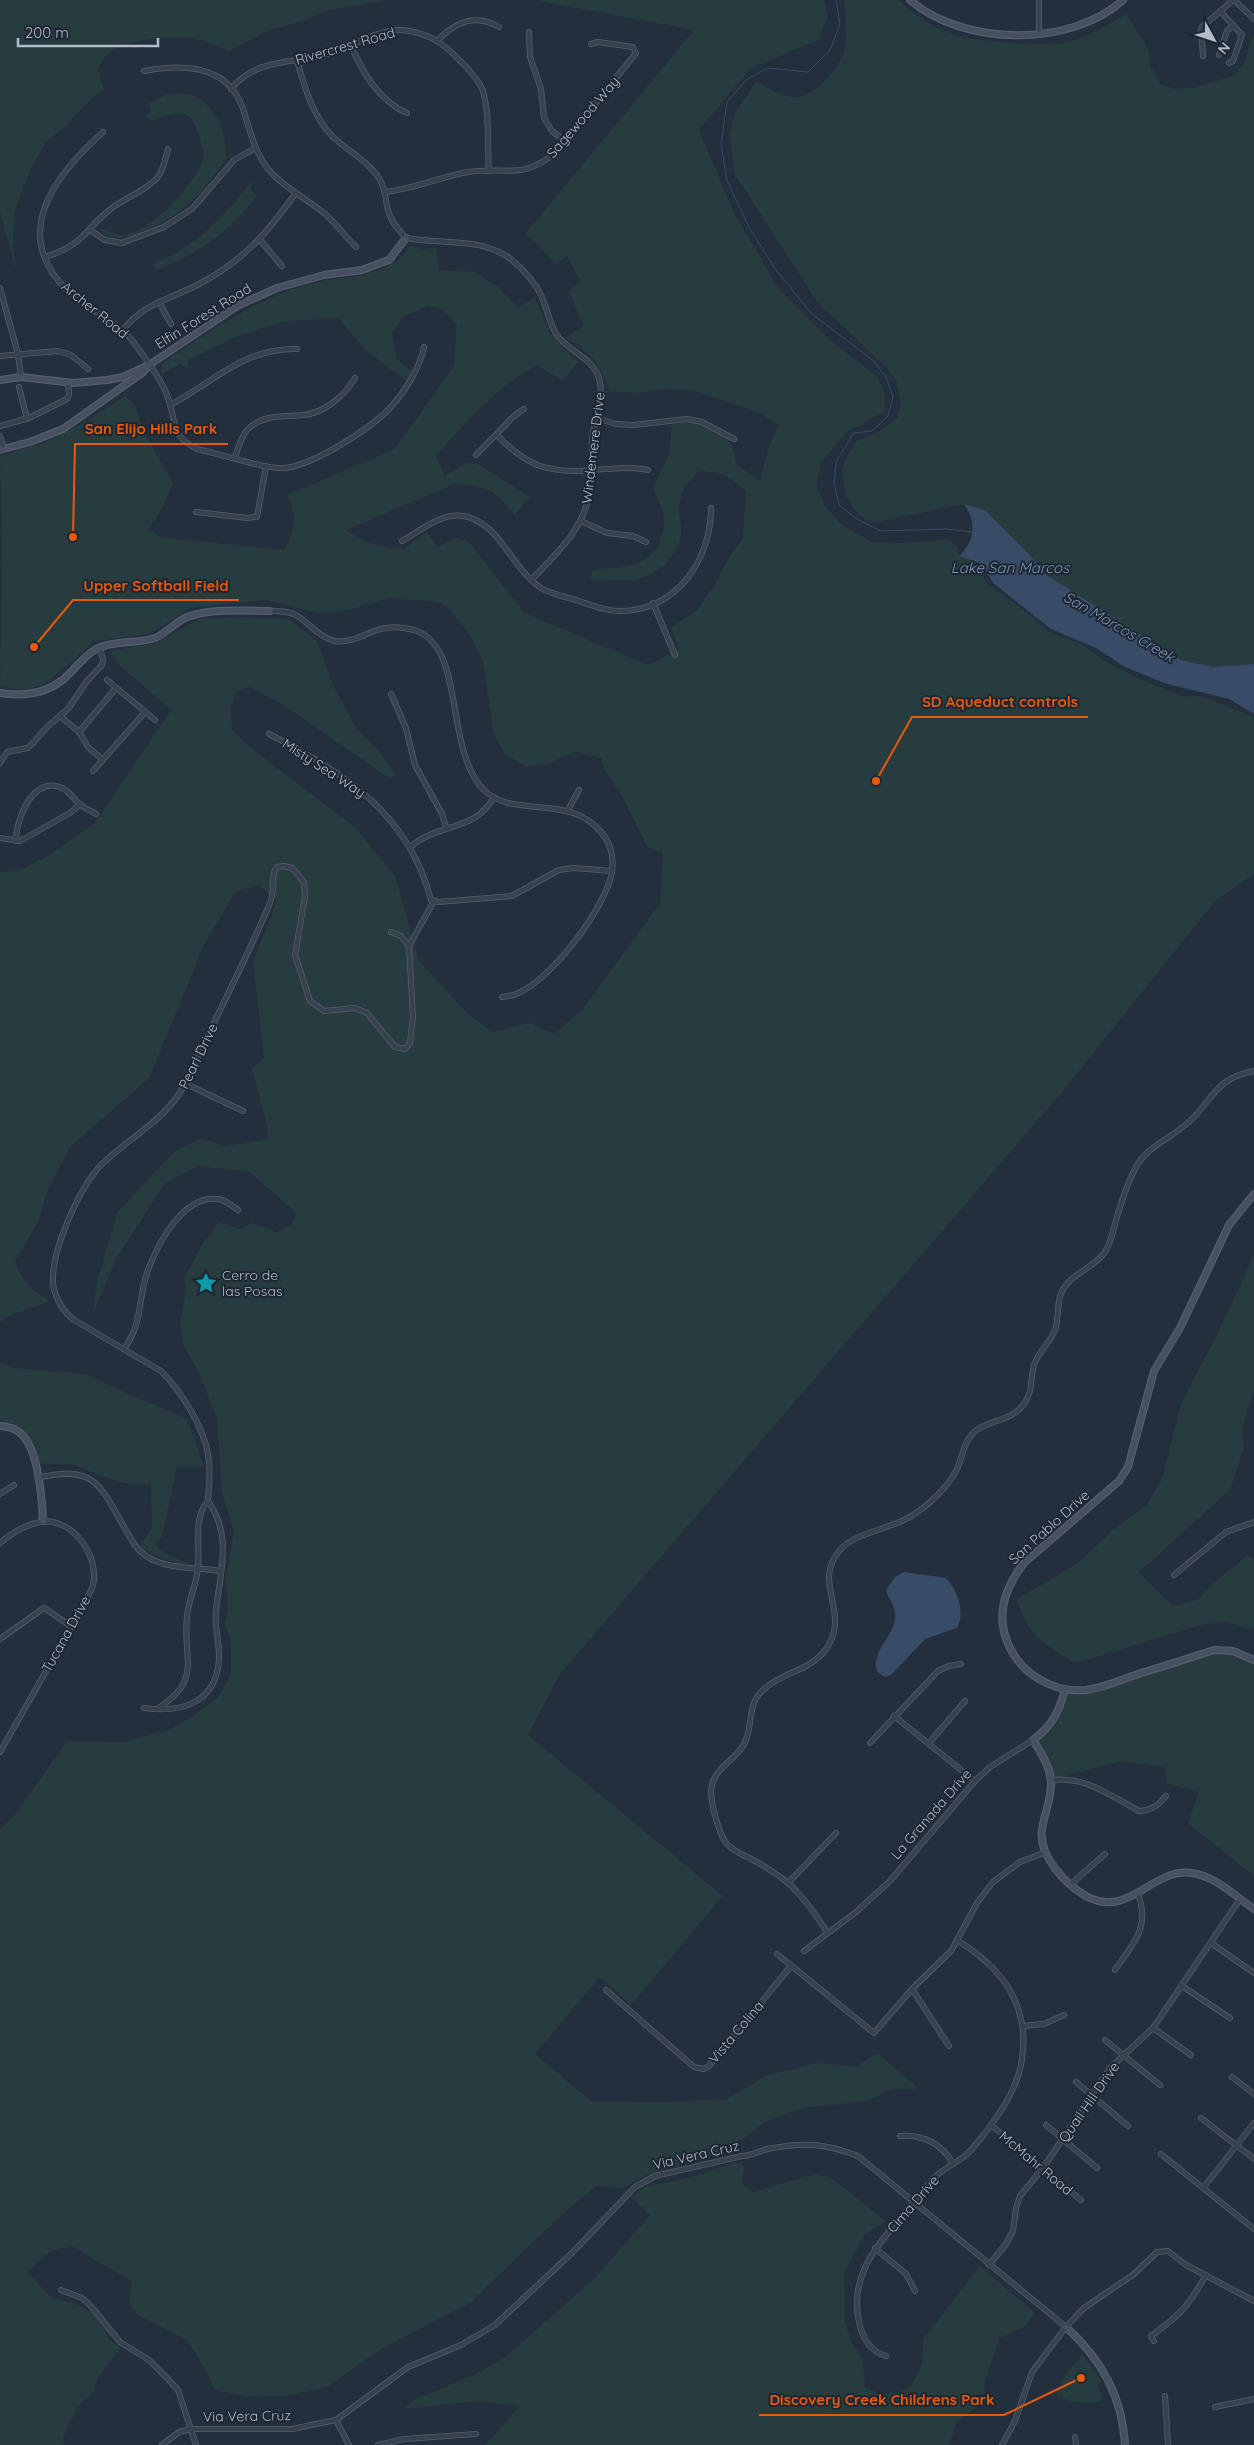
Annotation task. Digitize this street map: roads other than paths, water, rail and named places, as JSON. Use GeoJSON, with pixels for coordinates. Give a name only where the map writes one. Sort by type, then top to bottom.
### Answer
{"type":"FeatureCollection","features":[{"type":"Feature","properties":{"kind":"street"},"geometry":{"type":"LineString","coordinates":[[910,0],[922,10],[945,23],[972,30],[1039,34],[1068,30],[1091,22],[1123,0]]}},
{"type":"Feature","properties":{"kind":"street"},"geometry":{"type":"LineString","coordinates":[[1039,0],[1039,34]]}},
{"type":"Feature","properties":{"kind":"street"},"geometry":{"type":"LineString","coordinates":[[1203,56],[1201,28],[1234,0],[1254,19]]}},
{"type":"Feature","properties":{"kind":"street"},"geometry":{"type":"LineString","coordinates":[[1221,12],[1242,35],[1233,62],[1229,63]]}},
{"type":"Feature","properties":{"kind":"street"},"geometry":{"type":"LineString","coordinates":[[437,41],[450,28],[464,22],[491,23],[499,27]]}},
{"type":"Feature","properties":{"kind":"street"},"geometry":{"type":"LineString","coordinates":[[1219,55],[1227,31],[1233,25]]}},
{"type":"Feature","properties":{"kind":"street","name":"Rivercrest Road"},"geometry":{"type":"LineString","coordinates":[[231,88],[240,77],[256,68],[297,61],[352,46],[378,34],[398,30],[416,33],[437,41],[473,76],[483,89],[486,104],[489,171]]}},
{"type":"Feature","properties":{"kind":"street"},"geometry":{"type":"LineString","coordinates":[[529,32],[530,57],[541,89],[544,118],[552,131],[565,140]]}},
{"type":"Feature","properties":{"kind":"street","name":"Sagewood Way"},"geometry":{"type":"LineString","coordinates":[[385,192],[402,190],[470,172],[515,172],[531,168],[545,161],[565,140],[636,53],[633,47],[598,42],[592,44]]}},
{"type":"Feature","properties":{"kind":"street"},"geometry":{"type":"LineString","coordinates":[[352,46],[361,67],[374,86],[396,109],[407,113]]}},
{"type":"Feature","properties":{"kind":"street"},"geometry":{"type":"LineString","coordinates":[[297,61],[308,96],[319,119],[332,136],[380,179],[385,192],[387,209],[395,226],[406,238]]}},
{"type":"Feature","properties":{"kind":"street"},"geometry":{"type":"LineString","coordinates":[[144,71],[168,66],[190,66],[210,74],[231,88],[242,105],[255,148],[270,171],[295,194],[327,215],[356,247]]}},
{"type":"Feature","properties":{"kind":"street","name":"Archer Road"},"geometry":{"type":"LineString","coordinates":[[103,132],[71,162],[55,185],[42,211],[40,235],[45,257],[57,278],[69,292],[123,330],[162,386],[170,405],[173,424],[182,439],[197,449],[266,466],[280,468],[300,466],[353,438],[391,407],[421,362],[424,347]]}},
{"type":"Feature","properties":{"kind":"street"},"geometry":{"type":"LineString","coordinates":[[90,230],[105,240],[122,243],[164,226],[192,208],[234,160],[255,148]]}},
{"type":"Feature","properties":{"kind":"street"},"geometry":{"type":"LineString","coordinates":[[45,257],[76,244],[113,207],[150,185],[163,168],[168,149]]}},
{"type":"Feature","properties":{"kind":"street"},"geometry":{"type":"LineString","coordinates":[[123,330],[137,313],[201,283],[260,240],[295,194]]}},
{"type":"Feature","properties":{"kind":"street","name":"Elfin Forest Road"},"geometry":{"type":"LineString","coordinates":[[149,365],[239,305],[277,288],[324,276],[362,270],[390,260],[406,238]]}},
{"type":"Feature","properties":{"kind":"street","name":"Windemere Drive"},"geometry":{"type":"LineString","coordinates":[[406,238],[469,242],[492,249],[512,260],[527,276],[540,295],[556,335],[587,360],[596,372],[602,385],[593,435],[590,490],[581,521],[558,553],[532,579]]}},
{"type":"Feature","properties":{"kind":"street"},"geometry":{"type":"LineString","coordinates":[[260,240],[282,266]]}},
{"type":"Feature","properties":{"kind":"street"},"geometry":{"type":"LineString","coordinates":[[0,288],[18,354],[21,378]]}},
{"type":"Feature","properties":{"kind":"street"},"geometry":{"type":"LineString","coordinates":[[159,302],[171,324]]}},
{"type":"Feature","properties":{"kind":"street"},"geometry":{"type":"LineString","coordinates":[[170,405],[231,365],[280,348],[297,349]]}},
{"type":"Feature","properties":{"kind":"street"},"geometry":{"type":"LineString","coordinates":[[0,356],[58,351],[72,355],[88,369]]}},
{"type":"Feature","properties":{"kind":"street"},"geometry":{"type":"LineString","coordinates":[[0,380],[21,378],[68,382],[107,380],[123,376],[149,365]]}},
{"type":"Feature","properties":{"kind":"street"},"geometry":{"type":"LineString","coordinates":[[0,436],[2,449],[63,429],[142,374],[149,365]]}},
{"type":"Feature","properties":{"kind":"street"},"geometry":{"type":"LineString","coordinates":[[235,457],[247,430],[262,420],[280,415],[305,415],[328,406],[346,393],[355,378]]}},
{"type":"Feature","properties":{"kind":"street"},"geometry":{"type":"LineString","coordinates":[[0,426],[27,419],[67,399],[69,395],[68,382]]}},
{"type":"Feature","properties":{"kind":"street"},"geometry":{"type":"LineString","coordinates":[[19,387],[27,419]]}},
{"type":"Feature","properties":{"kind":"street"},"geometry":{"type":"LineString","coordinates":[[476,455],[514,416],[524,409]]}},
{"type":"Feature","properties":{"kind":"street"},"geometry":{"type":"LineString","coordinates":[[596,418],[616,424],[633,425],[687,419],[702,422],[734,439]]}},
{"type":"Feature","properties":{"kind":"street"},"geometry":{"type":"LineString","coordinates":[[497,435],[526,461],[541,467],[591,471],[635,468],[648,470]]}},
{"type":"Feature","properties":{"kind":"street"},"geometry":{"type":"LineString","coordinates":[[196,512],[247,518],[257,517],[266,466]]}},
{"type":"Feature","properties":{"kind":"street"},"geometry":{"type":"LineString","coordinates":[[402,541],[442,518],[465,516],[479,521],[489,529],[532,579],[546,590],[605,610],[634,610],[679,590],[689,578],[707,541],[711,526],[711,508]]}},
{"type":"Feature","properties":{"kind":"street"},"geometry":{"type":"LineString","coordinates":[[581,521],[607,533],[633,536],[646,542]]}},
{"type":"Feature","properties":{"kind":"street"},"geometry":{"type":"LineString","coordinates":[[653,603],[675,655]]}},
{"type":"Feature","properties":{"kind":"street"},"geometry":{"type":"LineString","coordinates":[[0,693],[17,696],[33,694],[52,687],[66,677],[84,657],[100,647],[156,637],[185,618],[198,614],[288,612],[319,634],[334,640],[350,641],[381,628],[398,627],[417,631],[433,642],[444,656],[449,674],[458,736],[465,759],[475,779],[485,791],[509,803],[568,810],[585,819],[601,832],[611,848],[612,871],[608,888],[570,947],[536,981],[517,994],[502,997]]}},
{"type":"Feature","properties":{"kind":"street"},"geometry":{"type":"LineString","coordinates":[[0,763],[7,752],[28,748],[60,716],[102,665],[103,660],[100,647]]}},
{"type":"Feature","properties":{"kind":"street"},"geometry":{"type":"LineString","coordinates":[[107,680],[155,720]]}},
{"type":"Feature","properties":{"kind":"street"},"geometry":{"type":"LineString","coordinates":[[79,732],[116,688]]}},
{"type":"Feature","properties":{"kind":"street"},"geometry":{"type":"LineString","coordinates":[[391,694],[406,728],[415,765],[442,814],[446,827]]}},
{"type":"Feature","properties":{"kind":"street"},"geometry":{"type":"LineString","coordinates":[[93,771],[145,712]]}},
{"type":"Feature","properties":{"kind":"street"},"geometry":{"type":"LineString","coordinates":[[60,716],[79,732],[88,747],[103,760]]}},
{"type":"Feature","properties":{"kind":"street","name":"Misty Sea Way"},"geometry":{"type":"LineString","coordinates":[[269,734],[293,746],[357,787],[377,804],[396,825],[410,846],[425,875],[431,900],[434,900]]}},
{"type":"Feature","properties":{"kind":"street"},"geometry":{"type":"LineString","coordinates":[[16,841],[16,828],[26,804],[39,789],[51,785],[64,788],[80,804],[96,814]]}},
{"type":"Feature","properties":{"kind":"street"},"geometry":{"type":"LineString","coordinates":[[568,810],[579,790]]}},
{"type":"Feature","properties":{"kind":"street"},"geometry":{"type":"LineString","coordinates":[[410,846],[422,837],[446,827],[476,819],[487,809],[494,797]]}},
{"type":"Feature","properties":{"kind":"street"},"geometry":{"type":"LineString","coordinates":[[0,838],[16,841],[70,813],[80,804]]}},
{"type":"Feature","properties":{"kind":"street","name":"Pearl Drive"},"geometry":{"type":"LineString","coordinates":[[156,1710],[168,1702],[187,1679],[189,1666],[187,1614],[198,1569],[200,1516],[204,1505],[208,1501],[208,1454],[183,1397],[161,1371],[67,1315],[55,1292],[52,1279],[55,1262],[72,1212],[86,1182],[102,1164],[161,1115],[179,1094],[245,960],[273,896],[273,873],[277,867],[292,868],[304,882],[305,896],[295,955],[310,1001],[324,1011],[337,1012],[348,1008],[367,1013],[393,1046],[404,1049],[410,1044],[413,1018],[409,946]]}},
{"type":"Feature","properties":{"kind":"street"},"geometry":{"type":"LineString","coordinates":[[391,932],[401,936],[409,946],[434,900],[438,902],[512,896],[559,870],[573,868],[612,871]]}},
{"type":"Feature","properties":{"kind":"street"},"geometry":{"type":"LineString","coordinates":[[827,1932],[807,1902],[788,1883],[774,1872],[727,1844],[720,1834],[711,1803],[711,1788],[719,1770],[743,1747],[749,1731],[751,1709],[758,1695],[772,1683],[807,1666],[820,1657],[832,1641],[836,1627],[836,1608],[828,1576],[831,1564],[838,1551],[854,1540],[912,1516],[934,1499],[953,1476],[964,1447],[972,1434],[984,1426],[1005,1419],[1022,1406],[1028,1398],[1036,1361],[1056,1327],[1060,1295],[1068,1282],[1077,1273],[1099,1260],[1108,1248],[1136,1166],[1149,1150],[1192,1120],[1212,1093],[1228,1081],[1254,1072]]}},
{"type":"Feature","properties":{"kind":"street"},"geometry":{"type":"LineString","coordinates":[[184,1083],[243,1111]]}},
{"type":"Feature","properties":{"kind":"street","name":"San Pablo Drive"},"geometry":{"type":"LineString","coordinates":[[1254,1194],[1229,1225],[1180,1328],[1154,1371],[1128,1467],[1119,1481],[1024,1563],[1013,1576],[1007,1590],[1003,1622],[1006,1638],[1018,1661],[1033,1675],[1050,1685],[1065,1689],[1097,1688],[1214,1650],[1232,1651],[1254,1660]]}},
{"type":"Feature","properties":{"kind":"street"},"geometry":{"type":"LineString","coordinates":[[124,1349],[137,1326],[141,1295],[152,1261],[158,1248],[182,1212],[190,1206],[208,1199],[223,1200],[238,1210]]}},
{"type":"Feature","properties":{"kind":"street"},"geometry":{"type":"LineString","coordinates":[[0,1426],[10,1427],[24,1436],[31,1448],[42,1499],[43,1521],[24,1526],[0,1543]]}},
{"type":"Feature","properties":{"kind":"street"},"geometry":{"type":"LineString","coordinates":[[37,1478],[60,1472],[79,1473],[95,1481],[140,1551],[154,1560],[166,1564],[221,1572]]}},
{"type":"Feature","properties":{"kind":"street"},"geometry":{"type":"LineString","coordinates":[[0,1494],[14,1486]]}},
{"type":"Feature","properties":{"kind":"street"},"geometry":{"type":"LineString","coordinates":[[144,1708],[175,1710],[186,1707],[207,1691],[212,1683],[219,1661],[215,1629],[224,1550],[222,1531],[208,1501]]}},
{"type":"Feature","properties":{"kind":"street","name":"Tucana Drive"},"geometry":{"type":"LineString","coordinates":[[0,1752],[93,1585],[92,1564],[87,1549],[78,1536],[63,1527],[43,1521]]}},
{"type":"Feature","properties":{"kind":"street"},"geometry":{"type":"LineString","coordinates":[[1174,1575],[1226,1532],[1254,1522]]}},
{"type":"Feature","properties":{"kind":"street"},"geometry":{"type":"LineString","coordinates":[[0,1639],[44,1608],[71,1626]]}},
{"type":"Feature","properties":{"kind":"street"},"geometry":{"type":"LineString","coordinates":[[870,1743],[938,1672],[949,1666],[960,1664]]}},
{"type":"Feature","properties":{"kind":"street","name":"La Granada Drive"},"geometry":{"type":"LineString","coordinates":[[804,1951],[856,1912],[890,1881],[975,1781],[990,1767],[1045,1731],[1056,1718],[1065,1689]]}},
{"type":"Feature","properties":{"kind":"street"},"geometry":{"type":"LineString","coordinates":[[929,1744],[965,1701]]}},
{"type":"Feature","properties":{"kind":"street"},"geometry":{"type":"LineString","coordinates":[[894,1716],[975,1781]]}},
{"type":"Feature","properties":{"kind":"street"},"geometry":{"type":"LineString","coordinates":[[1033,1740],[1046,1762],[1051,1780],[1051,1795],[1041,1831],[1046,1852],[1070,1884],[1094,1900],[1111,1902],[1138,1894],[1167,1875],[1191,1873],[1214,1881],[1254,1908]]}},
{"type":"Feature","properties":{"kind":"street"},"geometry":{"type":"LineString","coordinates":[[1051,1780],[1069,1778],[1081,1780],[1139,1811],[1157,1807],[1166,1796]]}},
{"type":"Feature","properties":{"kind":"street"},"geometry":{"type":"LineString","coordinates":[[788,1883],[836,1833]]}},
{"type":"Feature","properties":{"kind":"street"},"geometry":{"type":"LineString","coordinates":[[777,1954],[874,2033],[912,1989],[941,1962],[957,1940],[977,1903],[993,1882],[1020,1862],[1046,1852]]}},
{"type":"Feature","properties":{"kind":"street"},"geometry":{"type":"LineString","coordinates":[[1070,1884],[1105,1854]]}},
{"type":"Feature","properties":{"kind":"street"},"geometry":{"type":"LineString","coordinates":[[1115,1970],[1141,1928],[1143,1912],[1138,1894]]}},
{"type":"Feature","properties":{"kind":"street","name":"Quail Hill Drive"},"geometry":{"type":"LineString","coordinates":[[989,2265],[1006,2244],[1013,2231],[1016,2208],[1020,2196],[1043,2168],[1110,2068],[1153,2028],[1240,1899]]}},
{"type":"Feature","properties":{"kind":"street","name":"Cima Drive"},"geometry":{"type":"LineString","coordinates":[[886,2356],[872,2348],[866,2341],[856,2309],[858,2285],[862,2270],[875,2248],[935,2176],[970,2152],[1005,2106],[1019,2077],[1023,2042],[1022,2026],[1017,2004],[999,1973],[989,1963],[957,1940]]}},
{"type":"Feature","properties":{"kind":"street"},"geometry":{"type":"LineString","coordinates":[[1211,1943],[1254,1973]]}},
{"type":"Feature","properties":{"kind":"street","name":"Vista Colina"},"geometry":{"type":"LineString","coordinates":[[606,1990],[694,2067],[704,2069],[709,2066],[791,1966]]}},
{"type":"Feature","properties":{"kind":"street"},"geometry":{"type":"LineString","coordinates":[[1182,1986],[1230,2018]]}},
{"type":"Feature","properties":{"kind":"street"},"geometry":{"type":"LineString","coordinates":[[912,1989],[949,2046]]}},
{"type":"Feature","properties":{"kind":"street"},"geometry":{"type":"LineString","coordinates":[[1022,2026],[1044,2024],[1064,2015]]}},
{"type":"Feature","properties":{"kind":"street"},"geometry":{"type":"LineString","coordinates":[[1153,2028],[1190,2055]]}},
{"type":"Feature","properties":{"kind":"street"},"geometry":{"type":"LineString","coordinates":[[1105,2040],[1160,2085]]}},
{"type":"Feature","properties":{"kind":"street"},"geometry":{"type":"LineString","coordinates":[[1232,2077],[1254,2094]]}},
{"type":"Feature","properties":{"kind":"street"},"geometry":{"type":"LineString","coordinates":[[1076,2082],[1128,2126]]}},
{"type":"Feature","properties":{"kind":"street"},"geometry":{"type":"LineString","coordinates":[[1201,2118],[1254,2159]]}},
{"type":"Feature","properties":{"kind":"street"},"geometry":{"type":"LineString","coordinates":[[1204,2187],[1254,2123]]}},
{"type":"Feature","properties":{"kind":"street","name":"McMahr Road"},"geometry":{"type":"LineString","coordinates":[[991,2125],[1081,2200]]}},
{"type":"Feature","properties":{"kind":"street"},"geometry":{"type":"LineString","coordinates":[[1046,2125],[1097,2168]]}},
{"type":"Feature","properties":{"kind":"street"},"geometry":{"type":"LineString","coordinates":[[900,2136],[917,2136],[926,2139],[939,2147],[953,2164]]}},
{"type":"Feature","properties":{"kind":"street","name":"Via Vera Cruz"},"geometry":{"type":"LineString","coordinates":[[162,2445],[179,2432],[192,2430],[292,2429],[336,2420],[408,2367],[461,2345],[495,2325],[572,2253],[635,2186],[656,2176],[742,2156],[752,2156],[763,2150],[795,2144],[815,2144],[838,2148],[858,2156],[1066,2328],[1094,2354],[1120,2409],[1125,2445]]}},
{"type":"Feature","properties":{"kind":"street"},"geometry":{"type":"LineString","coordinates":[[1161,2154],[1254,2229]]}},
{"type":"Feature","properties":{"kind":"street"},"geometry":{"type":"LineString","coordinates":[[875,2248],[906,2274],[915,2291]]}},
{"type":"Feature","properties":{"kind":"street"},"geometry":{"type":"LineString","coordinates":[[1002,2445],[1015,2420],[1032,2372],[1066,2328],[1084,2308],[1133,2275],[1156,2252],[1168,2250],[1186,2265],[1254,2301]]}},
{"type":"Feature","properties":{"kind":"street"},"geometry":{"type":"LineString","coordinates":[[1154,2342],[1151,2336],[1184,2311],[1206,2276]]}},
{"type":"Feature","properties":{"kind":"street"},"geometry":{"type":"LineString","coordinates":[[61,2290],[82,2298],[120,2342],[149,2360],[178,2390],[196,2445]]}},
{"type":"Feature","properties":{"kind":"street"},"geometry":{"type":"LineString","coordinates":[[1165,2396],[1168,2445]]}},
{"type":"Feature","properties":{"kind":"street"},"geometry":{"type":"LineString","coordinates":[[1216,2407],[1254,2399]]}},
{"type":"Feature","properties":{"kind":"street"},"geometry":{"type":"LineString","coordinates":[[336,2420],[349,2445]]}},
{"type":"Feature","properties":{"kind":"street"},"geometry":{"type":"LineString","coordinates":[[378,2445],[404,2438],[476,2434]]}},
{"type":"Feature","properties":{"kind":"street"},"geometry":{"type":"LineString","coordinates":[[1075,2437],[1076,2445]]}},
{"type":"Feature","properties":{"kind":"water","name":"Lake San Marcos"},"geometry":{"type":"Polygon","coordinates":[[[964,504],[985,510],[1029,554],[1045,574],[1181,660],[1213,667],[1254,664],[1254,714],[1229,699],[1164,683],[1125,667],[1096,648],[1051,629],[993,583],[982,564],[959,556],[968,544],[972,531],[971,518],[964,504]]]}},
{"type":"Feature","properties":{"kind":"water"},"geometry":{"type":"Polygon","coordinates":[[[904,1572],[946,1578],[957,1595],[961,1616],[960,1622],[957,1628],[925,1639],[891,1675],[885,1677],[877,1672],[877,1656],[895,1620],[895,1612],[886,1590],[895,1577],[904,1572]]]}},
{"type":"Feature","properties":{"kind":"waterway","name":"San Marcos Creek"},"geometry":{"type":"LineString","coordinates":[[836,0],[840,24],[830,50],[808,72],[768,68],[747,79],[727,102],[721,144],[727,181],[750,229],[776,270],[812,314],[874,361],[886,377],[893,397],[888,416],[872,431],[854,433],[836,462],[834,483],[839,505],[855,518],[881,531],[946,529],[973,532]]}},
{"type":"Feature","properties":{"kind":"place","name":"San Elijo Hills Park"},"geometry":{"type":"Point","coordinates":[73,537]}},
{"type":"Feature","properties":{"kind":"place","name":"Upper Softball Field"},"geometry":{"type":"Point","coordinates":[34,647]}},
{"type":"Feature","properties":{"kind":"place","name":"SD Aqueduct controls"},"geometry":{"type":"Point","coordinates":[876,781]}},
{"type":"Feature","properties":{"kind":"place","name":"Cerro de las Posas"},"geometry":{"type":"Point","coordinates":[206,1283]}},
{"type":"Feature","properties":{"kind":"place","name":"Discovery Creek Childrens Park"},"geometry":{"type":"Point","coordinates":[1081,2378]}}]}
